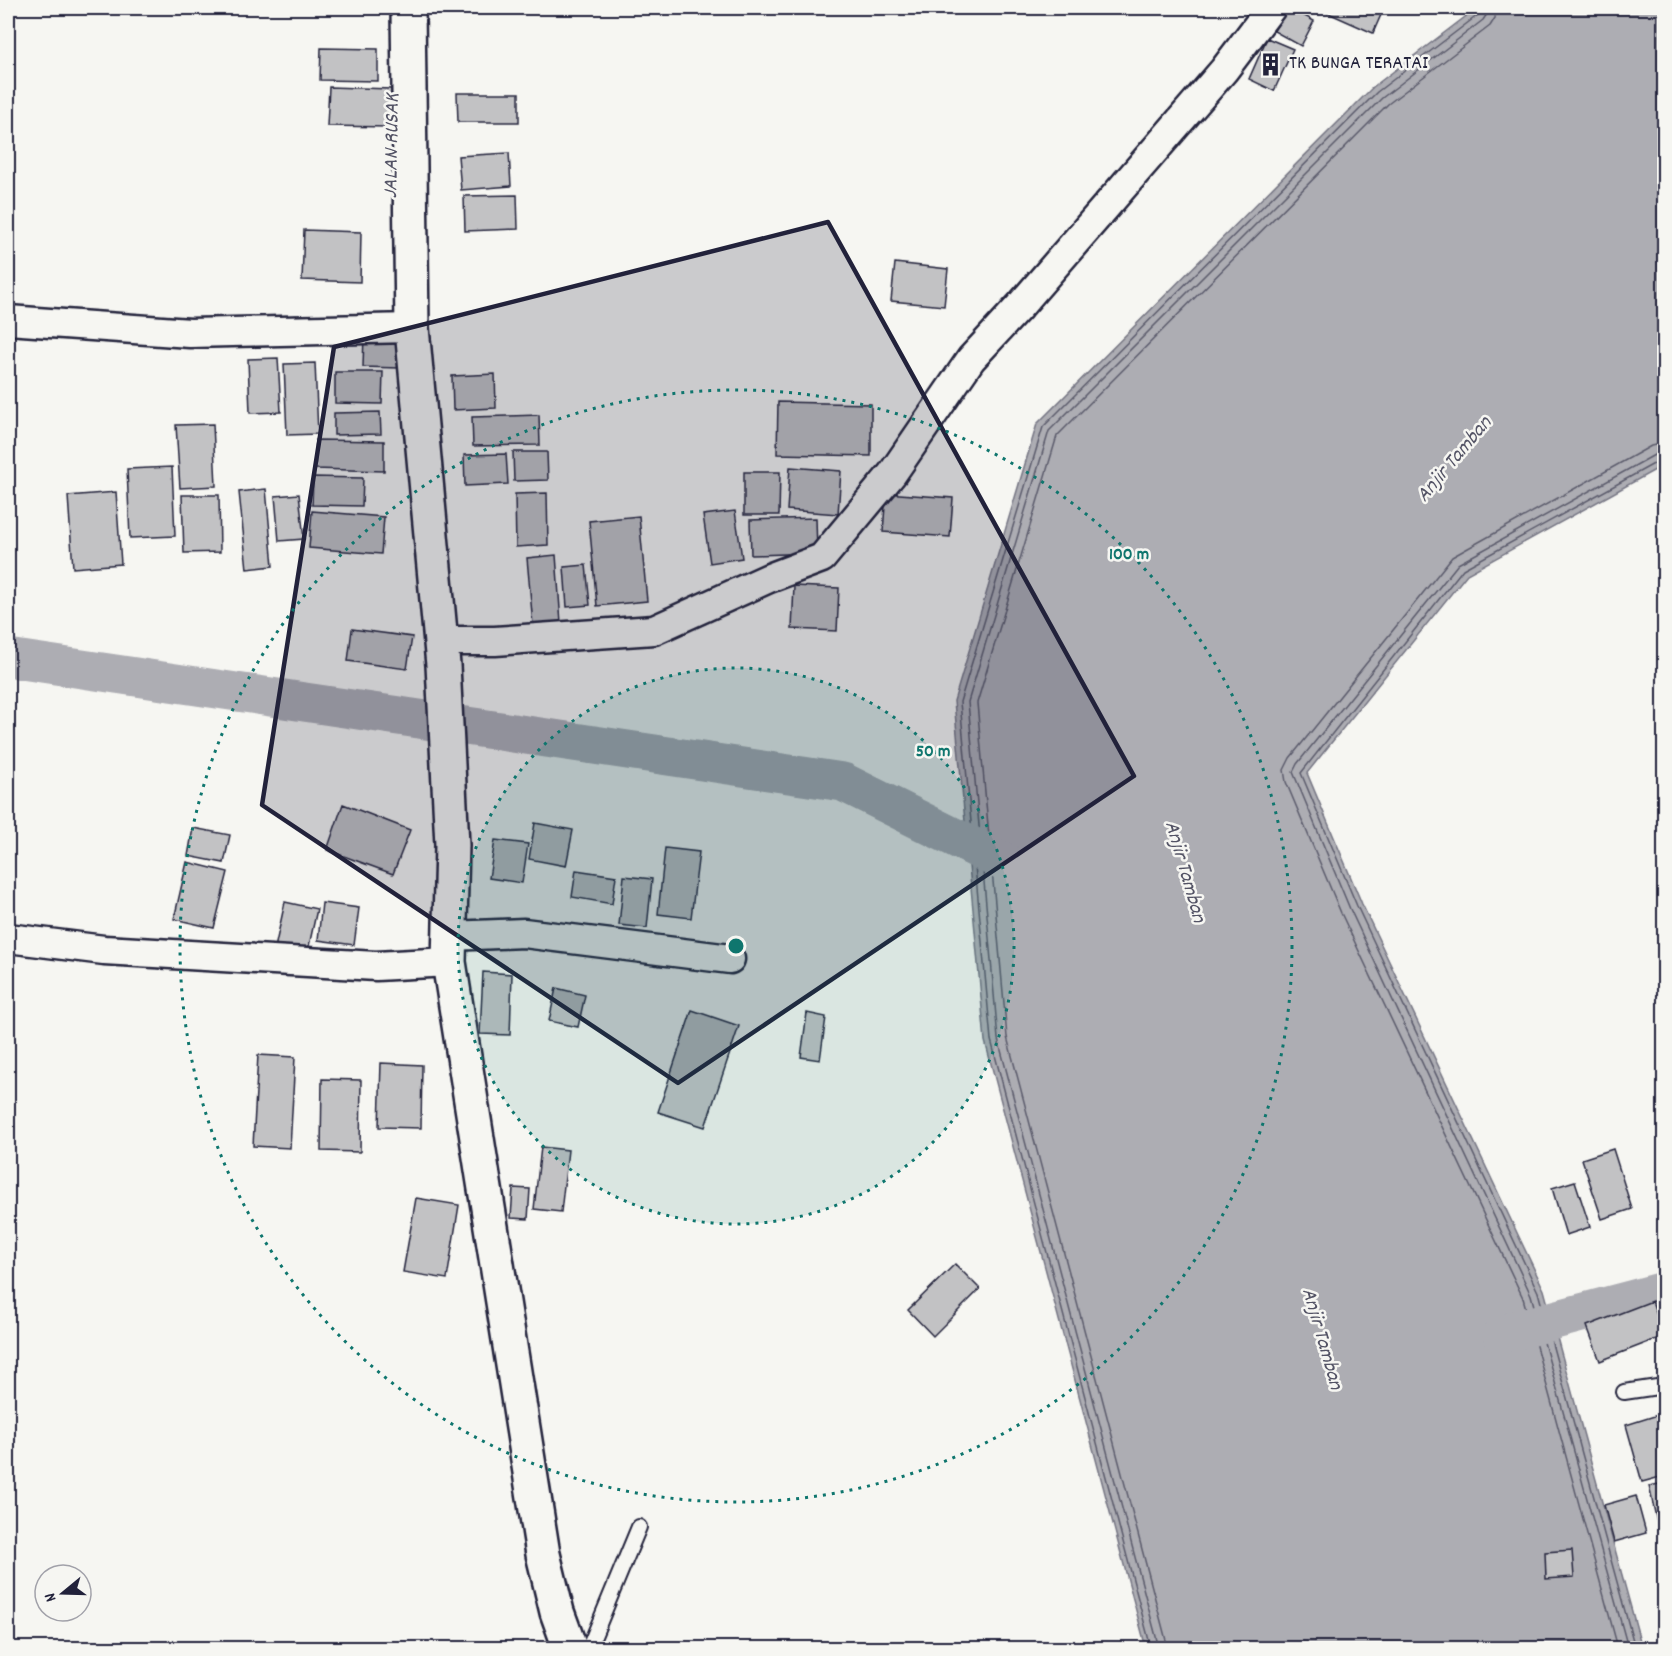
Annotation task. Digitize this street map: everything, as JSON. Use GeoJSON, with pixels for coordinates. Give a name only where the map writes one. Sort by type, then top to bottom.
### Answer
{"type":"FeatureCollection","features":[{"type":"Feature","properties":{"kind":"street"},"geometry":{"type":"LineString","coordinates":[[408,8],[412,328],[442,653],[452,845],[450,949],[543,1554],[557,1612],[570,1648]]}},
{"type":"Feature","properties":{"kind":"street"},"geometry":{"type":"LineString","coordinates":[[442,653],[495,641],[654,630],[770,578],[822,558],[892,474],[971,359],[1019,308],[1224,70],[1271,8]]}},
{"type":"Feature","properties":{"kind":"street"},"geometry":{"type":"LineString","coordinates":[[8,320],[190,333],[412,328]]}},
{"type":"Feature","properties":{"kind":"street"},"geometry":{"type":"LineString","coordinates":[[8,938],[104,950],[376,966],[524,933],[730,959]]}},
{"type":"Feature","properties":{"kind":"lane"},"geometry":{"type":"LineString","coordinates":[[1624,1392],[1665,1386]]}},
{"type":"Feature","properties":{"kind":"lane"},"geometry":{"type":"LineString","coordinates":[[589,1648],[639,1527]]}},
{"type":"Feature","properties":{"kind":"highlighted area"},"geometry":{"type":"Polygon","coordinates":[[[828,222],[1134,776],[678,1083],[262,805],[334,347],[828,222]]]}},
{"type":"Feature","properties":{"kind":"water","name":"Anjir Tamban"},"geometry":{"type":"Polygon","coordinates":[[[1477,8],[1664,8],[1664,465],[1467,574],[1307,773],[1362,904],[1544,1290],[1642,1648],[1146,1648],[985,1041],[954,701],[1037,424],[1373,87],[1477,8]]]}},
{"type":"Feature","properties":{"kind":"building"},"geometry":{"type":"Polygon","coordinates":[[[1287,8],[1314,21],[1301,46],[1274,31],[1287,8]]]}},
{"type":"Feature","properties":{"kind":"building"},"geometry":{"type":"Polygon","coordinates":[[[1317,8],[1384,8],[1373,33],[1317,8]]]}},
{"type":"Feature","properties":{"kind":"building","name":"TK BUNGA TERATAI"},"geometry":{"type":"Polygon","coordinates":[[[1267,38],[1293,49],[1274,91],[1249,79],[1267,38]]]}},
{"type":"Feature","properties":{"kind":"building"},"geometry":{"type":"Polygon","coordinates":[[[321,48],[378,49],[378,81],[320,80],[321,48]]]}},
{"type":"Feature","properties":{"kind":"building"},"geometry":{"type":"Polygon","coordinates":[[[329,87],[391,89],[390,127],[327,126],[329,87]]]}},
{"type":"Feature","properties":{"kind":"building"},"geometry":{"type":"Polygon","coordinates":[[[457,93],[519,93],[519,122],[458,122],[457,93]]]}},
{"type":"Feature","properties":{"kind":"building"},"geometry":{"type":"Polygon","coordinates":[[[509,153],[511,186],[461,190],[458,156],[509,153]]]}},
{"type":"Feature","properties":{"kind":"building"},"geometry":{"type":"Polygon","coordinates":[[[517,195],[518,229],[465,231],[464,196],[517,195]]]}},
{"type":"Feature","properties":{"kind":"building"},"geometry":{"type":"Polygon","coordinates":[[[304,230],[361,232],[360,282],[302,280],[304,230]]]}},
{"type":"Feature","properties":{"kind":"building"},"geometry":{"type":"Polygon","coordinates":[[[895,263],[948,269],[944,306],[891,301],[895,263]]]}},
{"type":"Feature","properties":{"kind":"building"},"geometry":{"type":"Polygon","coordinates":[[[364,335],[401,335],[400,368],[363,367],[364,335]]]}},
{"type":"Feature","properties":{"kind":"building"},"geometry":{"type":"Polygon","coordinates":[[[278,358],[281,412],[250,413],[248,359],[278,358]]]}},
{"type":"Feature","properties":{"kind":"building"},"geometry":{"type":"Polygon","coordinates":[[[315,363],[318,434],[287,435],[284,364],[315,363]]]}},
{"type":"Feature","properties":{"kind":"building"},"geometry":{"type":"Polygon","coordinates":[[[335,372],[383,372],[382,404],[335,403],[335,372]]]}},
{"type":"Feature","properties":{"kind":"building"},"geometry":{"type":"Polygon","coordinates":[[[495,374],[496,408],[453,410],[452,376],[495,374]]]}},
{"type":"Feature","properties":{"kind":"building"},"geometry":{"type":"Polygon","coordinates":[[[778,402],[871,404],[871,456],[777,454],[778,402]]]}},
{"type":"Feature","properties":{"kind":"building"},"geometry":{"type":"Polygon","coordinates":[[[380,412],[381,434],[334,435],[334,413],[380,412]]]}},
{"type":"Feature","properties":{"kind":"building"},"geometry":{"type":"Polygon","coordinates":[[[539,415],[540,445],[473,446],[472,417],[539,415]]]}},
{"type":"Feature","properties":{"kind":"building"},"geometry":{"type":"Polygon","coordinates":[[[213,424],[216,486],[180,488],[176,425],[213,424]]]}},
{"type":"Feature","properties":{"kind":"building"},"geometry":{"type":"Polygon","coordinates":[[[316,440],[384,441],[384,471],[315,469],[316,440]]]}},
{"type":"Feature","properties":{"kind":"building"},"geometry":{"type":"Polygon","coordinates":[[[513,452],[547,452],[548,480],[514,481],[513,452]]]}},
{"type":"Feature","properties":{"kind":"building"},"geometry":{"type":"Polygon","coordinates":[[[506,454],[508,484],[465,486],[464,455],[506,454]]]}},
{"type":"Feature","properties":{"kind":"building"},"geometry":{"type":"Polygon","coordinates":[[[172,467],[175,536],[130,538],[127,469],[172,467]]]}},
{"type":"Feature","properties":{"kind":"building"},"geometry":{"type":"Polygon","coordinates":[[[790,467],[841,471],[838,514],[787,510],[790,467]]]}},
{"type":"Feature","properties":{"kind":"building"},"geometry":{"type":"Polygon","coordinates":[[[744,472],[780,472],[779,515],[744,515],[744,472]]]}},
{"type":"Feature","properties":{"kind":"building"},"geometry":{"type":"Polygon","coordinates":[[[313,477],[363,478],[362,506],[312,505],[313,477]]]}},
{"type":"Feature","properties":{"kind":"building"},"geometry":{"type":"Polygon","coordinates":[[[266,489],[273,566],[247,569],[239,492],[266,489]]]}},
{"type":"Feature","properties":{"kind":"building"},"geometry":{"type":"Polygon","coordinates":[[[116,492],[121,564],[73,568],[68,496],[116,492]]]}},
{"type":"Feature","properties":{"kind":"building"},"geometry":{"type":"Polygon","coordinates":[[[547,493],[548,545],[516,547],[515,494],[547,493]]]}},
{"type":"Feature","properties":{"kind":"building"},"geometry":{"type":"Polygon","coordinates":[[[886,493],[953,498],[950,537],[883,532],[886,493]]]}},
{"type":"Feature","properties":{"kind":"building"},"geometry":{"type":"Polygon","coordinates":[[[299,494],[304,539],[279,541],[275,496],[299,494]]]}},
{"type":"Feature","properties":{"kind":"building"},"geometry":{"type":"Polygon","coordinates":[[[182,495],[219,495],[220,552],[184,553],[182,495]]]}},
{"type":"Feature","properties":{"kind":"building"},"geometry":{"type":"Polygon","coordinates":[[[312,511],[384,517],[381,554],[309,548],[312,511]]]}},
{"type":"Feature","properties":{"kind":"building"},"geometry":{"type":"Polygon","coordinates":[[[735,511],[742,558],[710,563],[703,515],[735,511]]]}},
{"type":"Feature","properties":{"kind":"building"},"geometry":{"type":"Polygon","coordinates":[[[639,516],[647,601],[597,606],[589,521],[639,516]]]}},
{"type":"Feature","properties":{"kind":"building"},"geometry":{"type":"Polygon","coordinates":[[[816,518],[817,553],[751,555],[750,520],[816,518]]]}},
{"type":"Feature","properties":{"kind":"building"},"geometry":{"type":"Polygon","coordinates":[[[556,555],[561,623],[533,625],[527,558],[556,555]]]}},
{"type":"Feature","properties":{"kind":"building"},"geometry":{"type":"Polygon","coordinates":[[[586,565],[590,605],[567,607],[564,567],[586,565]]]}},
{"type":"Feature","properties":{"kind":"building"},"geometry":{"type":"Polygon","coordinates":[[[794,586],[839,588],[837,631],[792,629],[794,586]]]}},
{"type":"Feature","properties":{"kind":"building"},"geometry":{"type":"Polygon","coordinates":[[[352,629],[412,637],[407,669],[348,661],[352,629]]]}},
{"type":"Feature","properties":{"kind":"building"},"geometry":{"type":"Polygon","coordinates":[[[343,804],[410,830],[393,874],[327,850],[343,804]]]}},
{"type":"Feature","properties":{"kind":"building"},"geometry":{"type":"Polygon","coordinates":[[[535,823],[573,830],[566,866],[529,859],[535,823]]]}},
{"type":"Feature","properties":{"kind":"building"},"geometry":{"type":"Polygon","coordinates":[[[193,828],[230,835],[224,863],[188,856],[193,828]]]}},
{"type":"Feature","properties":{"kind":"building"},"geometry":{"type":"Polygon","coordinates":[[[495,840],[528,844],[522,883],[489,878],[495,840]]]}},
{"type":"Feature","properties":{"kind":"building"},"geometry":{"type":"Polygon","coordinates":[[[665,848],[699,852],[691,918],[658,914],[665,848]]]}},
{"type":"Feature","properties":{"kind":"building"},"geometry":{"type":"Polygon","coordinates":[[[187,862],[228,872],[214,928],[174,919],[187,862]]]}},
{"type":"Feature","properties":{"kind":"building"},"geometry":{"type":"Polygon","coordinates":[[[576,870],[616,876],[612,904],[572,897],[576,870]]]}},
{"type":"Feature","properties":{"kind":"building"},"geometry":{"type":"Polygon","coordinates":[[[624,876],[652,879],[647,928],[619,925],[624,876]]]}},
{"type":"Feature","properties":{"kind":"building"},"geometry":{"type":"Polygon","coordinates":[[[285,902],[317,909],[307,955],[275,948],[285,902]]]}},
{"type":"Feature","properties":{"kind":"building"},"geometry":{"type":"Polygon","coordinates":[[[322,903],[359,908],[354,945],[318,940],[322,903]]]}},
{"type":"Feature","properties":{"kind":"building"},"geometry":{"type":"Polygon","coordinates":[[[483,972],[512,974],[510,1035],[480,1034],[483,972]]]}},
{"type":"Feature","properties":{"kind":"building"},"geometry":{"type":"Polygon","coordinates":[[[556,988],[585,995],[578,1027],[549,1021],[556,988]]]}},
{"type":"Feature","properties":{"kind":"building"},"geometry":{"type":"Polygon","coordinates":[[[692,1010],[739,1026],[705,1127],[658,1112],[692,1010]]]}},
{"type":"Feature","properties":{"kind":"building"},"geometry":{"type":"Polygon","coordinates":[[[807,1013],[826,1017],[820,1060],[801,1057],[807,1013]]]}},
{"type":"Feature","properties":{"kind":"building"},"geometry":{"type":"Polygon","coordinates":[[[258,1055],[295,1057],[290,1148],[253,1146],[258,1055]]]}},
{"type":"Feature","properties":{"kind":"building"},"geometry":{"type":"Polygon","coordinates":[[[381,1063],[422,1065],[421,1128],[379,1127],[381,1063]]]}},
{"type":"Feature","properties":{"kind":"building"},"geometry":{"type":"Polygon","coordinates":[[[322,1079],[361,1080],[360,1152],[321,1151],[322,1079]]]}},
{"type":"Feature","properties":{"kind":"building"},"geometry":{"type":"Polygon","coordinates":[[[541,1147],[568,1150],[561,1212],[534,1209],[541,1147]]]}},
{"type":"Feature","properties":{"kind":"building"},"geometry":{"type":"Polygon","coordinates":[[[1613,1149],[1632,1209],[1602,1219],[1582,1159],[1613,1149]]]}},
{"type":"Feature","properties":{"kind":"building"},"geometry":{"type":"Polygon","coordinates":[[[1575,1181],[1590,1227],[1566,1235],[1552,1188],[1575,1181]]]}},
{"type":"Feature","properties":{"kind":"building"},"geometry":{"type":"Polygon","coordinates":[[[513,1188],[530,1189],[528,1219],[511,1218],[513,1188]]]}},
{"type":"Feature","properties":{"kind":"building"},"geometry":{"type":"Polygon","coordinates":[[[416,1198],[459,1205],[447,1279],[403,1272],[416,1198]]]}},
{"type":"Feature","properties":{"kind":"building"},"geometry":{"type":"Polygon","coordinates":[[[955,1264],[980,1289],[933,1336],[908,1310],[955,1264]]]}},
{"type":"Feature","properties":{"kind":"building"},"geometry":{"type":"Polygon","coordinates":[[[1652,1301],[1664,1336],[1600,1361],[1587,1326],[1652,1301]]]}},
{"type":"Feature","properties":{"kind":"building"},"geometry":{"type":"Polygon","coordinates":[[[1664,1413],[1664,1476],[1642,1482],[1626,1425],[1664,1413]]]}},
{"type":"Feature","properties":{"kind":"building"},"geometry":{"type":"Polygon","coordinates":[[[1664,1483],[1664,1530],[1659,1531],[1649,1486],[1664,1483]]]}},
{"type":"Feature","properties":{"kind":"building"},"geometry":{"type":"Polygon","coordinates":[[[1636,1496],[1646,1533],[1614,1542],[1604,1505],[1636,1496]]]}},
{"type":"Feature","properties":{"kind":"building"},"geometry":{"type":"Polygon","coordinates":[[[1572,1550],[1574,1577],[1546,1579],[1545,1552],[1572,1550]]]}},
{"type":"Feature","properties":{"kind":"waterway"},"geometry":{"type":"LineString","coordinates":[[8,658],[843,782],[1014,867]]}},
{"type":"Feature","properties":{"kind":"waterway"},"geometry":{"type":"LineString","coordinates":[[1502,1334],[1664,1291]]}},
{"type":"Feature","properties":{"kind":"place","name":"TK BUNGA TERATAI"},"geometry":{"type":"Point","coordinates":[1271,64]}},
{"type":"Feature","properties":{"kind":"water label","name":"JALAN RUSAK"},"geometry":{"type":"Point","coordinates":[393,146]}}]}
